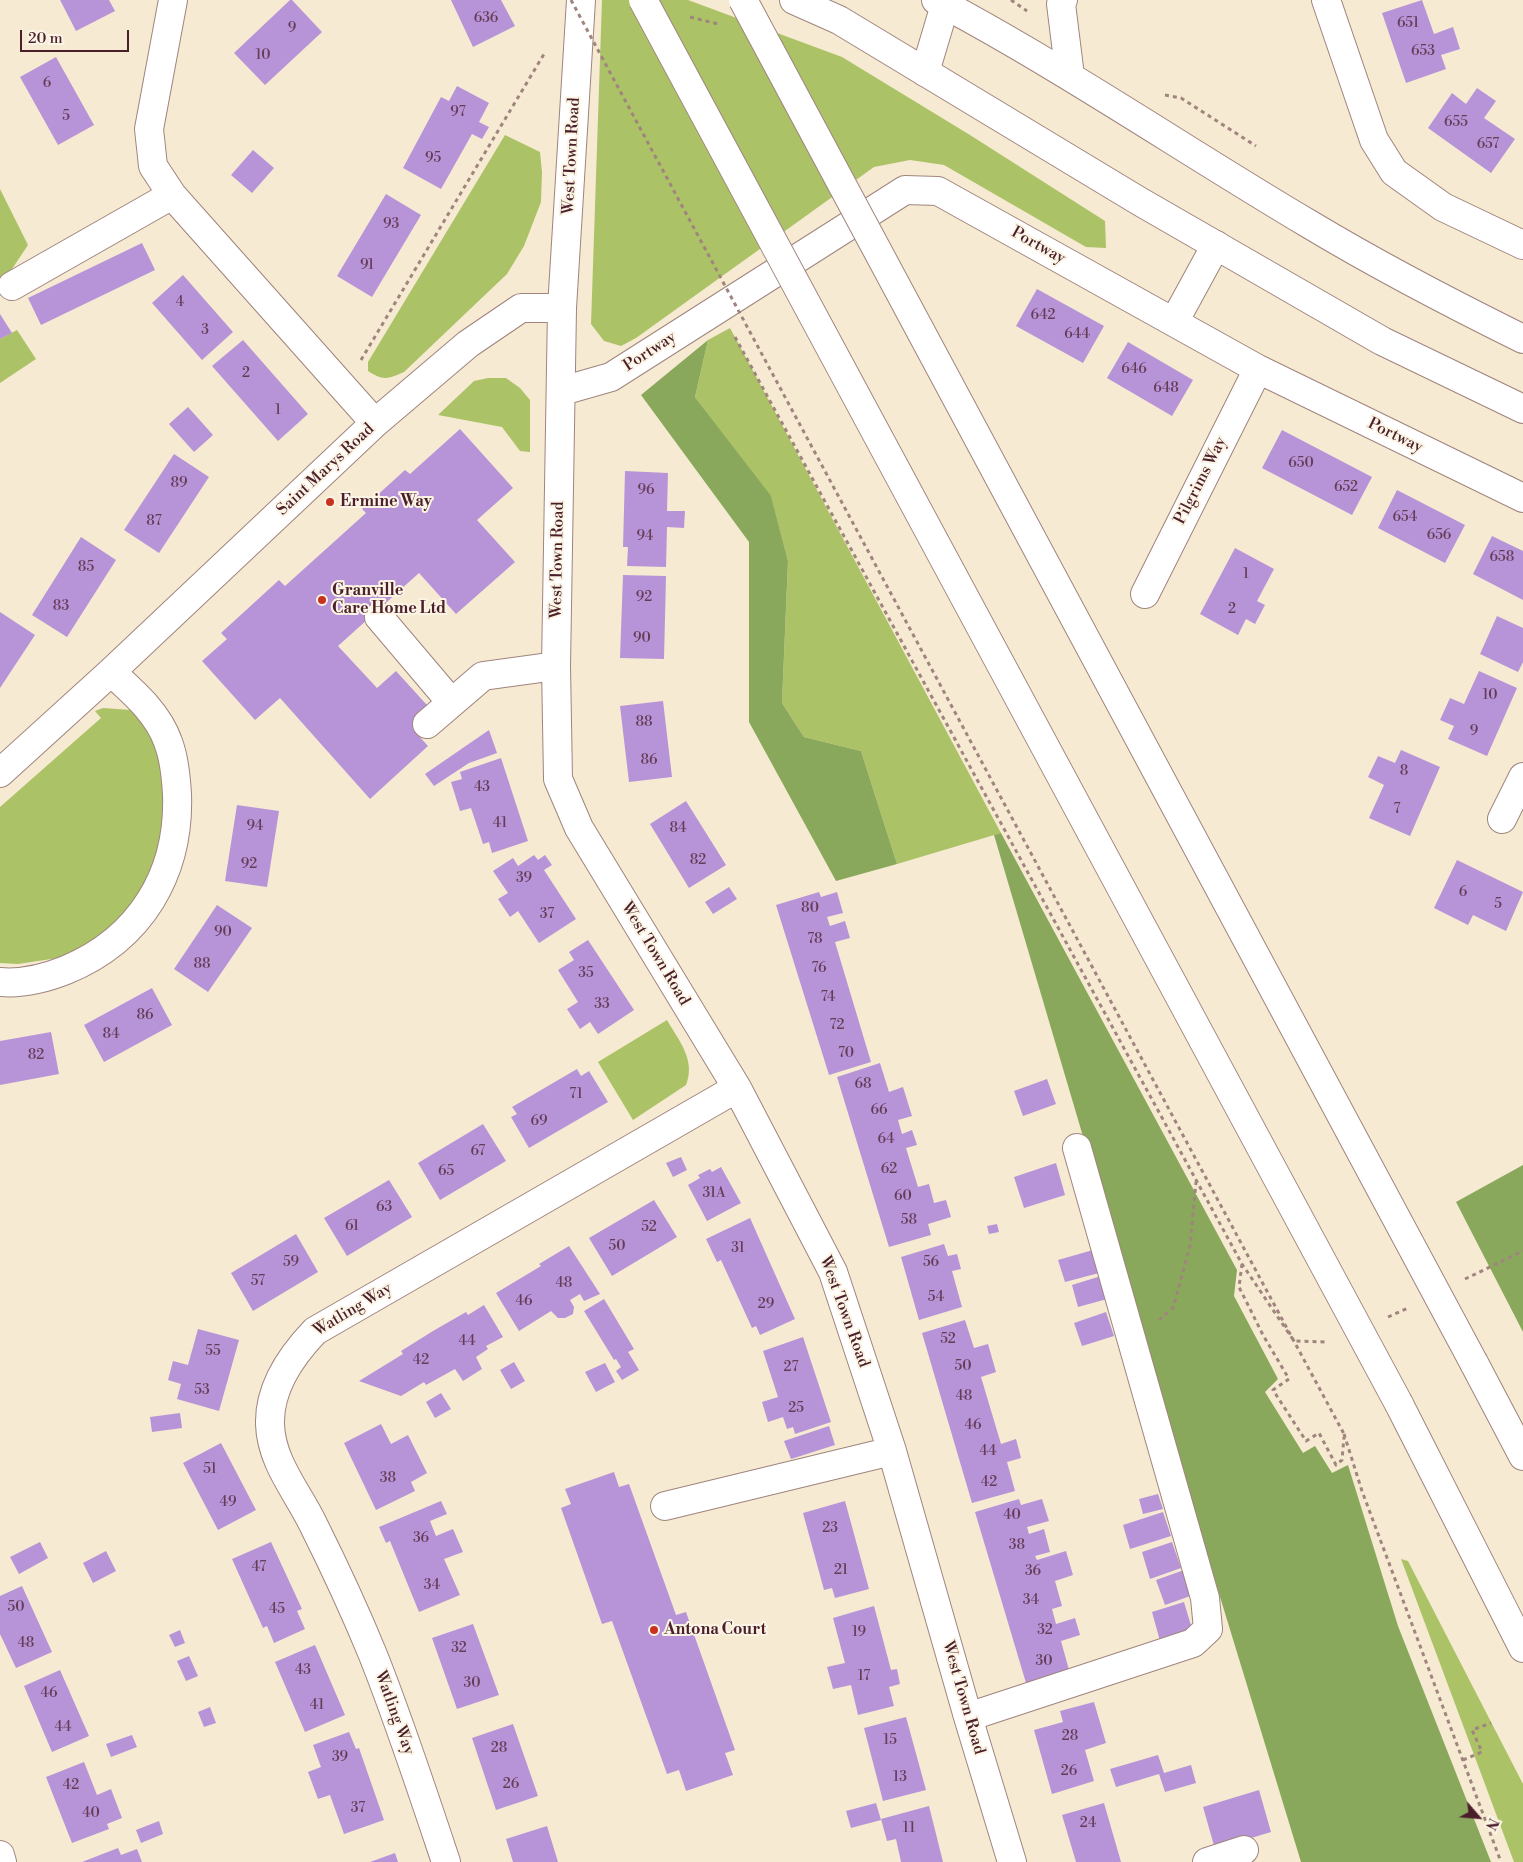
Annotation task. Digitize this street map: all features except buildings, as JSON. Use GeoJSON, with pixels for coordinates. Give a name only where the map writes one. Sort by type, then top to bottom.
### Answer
{"type":"FeatureCollection","features":[{"type":"Feature","properties":{"kind":"main road"},"geometry":{"type":"LineString","coordinates":[[173,0],[149,130],[153,166],[172,195],[375,423]]}},
{"type":"Feature","properties":{"kind":"main road"},"geometry":{"type":"LineString","coordinates":[[643,0],[1399,1404],[1523,1648]]}},
{"type":"Feature","properties":{"kind":"main road"},"geometry":{"type":"LineString","coordinates":[[743,0],[1523,1456]]}},
{"type":"Feature","properties":{"kind":"main road"},"geometry":{"type":"LineString","coordinates":[[794,0],[839,20],[1139,201],[1382,342],[1523,408]]}},
{"type":"Feature","properties":{"kind":"main road"},"geometry":{"type":"LineString","coordinates":[[1063,0],[1061,4],[1070,76]]}},
{"type":"Feature","properties":{"kind":"main road"},"geometry":{"type":"LineString","coordinates":[[1326,0],[1374,140],[1394,172],[1443,207],[1523,245]]}},
{"type":"Feature","properties":{"kind":"main road"},"geometry":{"type":"LineString","coordinates":[[925,72],[944,2],[1070,76],[1309,224],[1422,289],[1523,339]]}},
{"type":"Feature","properties":{"kind":"main road","name":"West Town Road"},"geometry":{"type":"LineString","coordinates":[[576,4],[562,308],[556,666],[558,779],[578,828],[737,1088],[833,1272],[892,1451],[968,1717],[1012,1862]]}},
{"type":"Feature","properties":{"kind":"main road","name":"Portway"},"geometry":{"type":"LineString","coordinates":[[562,391],[611,377],[904,190],[938,191],[1258,369],[1523,498]]}},
{"type":"Feature","properties":{"kind":"main road"},"geometry":{"type":"LineString","coordinates":[[12,286],[172,195]]}},
{"type":"Feature","properties":{"kind":"main road"},"geometry":{"type":"LineString","coordinates":[[1174,322],[1216,245]]}},
{"type":"Feature","properties":{"kind":"main road","name":"Saint Marys Road"},"geometry":{"type":"LineString","coordinates":[[0,773],[111,672],[375,423],[468,344],[521,308],[562,308]]}},
{"type":"Feature","properties":{"kind":"main road","name":"Pilgrims Way"},"geometry":{"type":"LineString","coordinates":[[1145,594],[1258,369]]}},
{"type":"Feature","properties":{"kind":"main road"},"geometry":{"type":"LineString","coordinates":[[379,617],[451,702]]}},
{"type":"Feature","properties":{"kind":"main road"},"geometry":{"type":"LineString","coordinates":[[427,724],[483,676],[556,666]]}},
{"type":"Feature","properties":{"kind":"main road"},"geometry":{"type":"LineString","coordinates":[[0,982],[20,982],[58,973],[84,963],[107,947],[127,931],[143,912],[166,871],[173,853],[178,802],[174,768],[168,742],[161,726],[149,710],[111,672]]}},
{"type":"Feature","properties":{"kind":"main road"},"geometry":{"type":"LineString","coordinates":[[1502,819],[1523,778]]}},
{"type":"Feature","properties":{"kind":"main road","name":"Watling Way"},"geometry":{"type":"LineString","coordinates":[[446,1862],[416,1772],[372,1655],[313,1523],[284,1476],[270,1425],[271,1406],[278,1384],[288,1363],[315,1331],[737,1088]]}},
{"type":"Feature","properties":{"kind":"main road"},"geometry":{"type":"LineString","coordinates":[[968,1717],[1193,1643],[1208,1629],[1205,1598],[1077,1148]]}},
{"type":"Feature","properties":{"kind":"main road"},"geometry":{"type":"LineString","coordinates":[[665,1506],[892,1451]]}},
{"type":"Feature","properties":{"kind":"main road"},"geometry":{"type":"LineString","coordinates":[[1207,1862],[1244,1850]]}},
{"type":"Feature","properties":{"kind":"main road"},"geometry":{"type":"LineString","coordinates":[[0,1855],[2,1862]]}},
{"type":"Feature","properties":{"kind":"path"},"geometry":{"type":"LineString","coordinates":[[571,0],[1344,1434],[1362,1492],[1501,1862]]}},
{"type":"Feature","properties":{"kind":"path"},"geometry":{"type":"LineString","coordinates":[[576,4],[577,0]]}},
{"type":"Feature","properties":{"kind":"path"},"geometry":{"type":"LineString","coordinates":[[344,388],[546,51]]}},
{"type":"Feature","properties":{"kind":"path"},"geometry":{"type":"LineString","coordinates":[[719,308],[1242,1264],[1294,1341],[1329,1342]]}},
{"type":"Feature","properties":{"kind":"path"},"geometry":{"type":"LineString","coordinates":[[1133,1344],[1173,1308],[1190,1246],[1196,1182]]}},
{"type":"Feature","properties":{"kind":"path"},"geometry":{"type":"LineString","coordinates":[[1461,1281],[1523,1251]]}},
{"type":"Feature","properties":{"kind":"path"},"geometry":{"type":"LineString","coordinates":[[1242,1264],[1238,1287],[1289,1379],[1273,1390],[1306,1441],[1318,1433],[1336,1465],[1342,1460],[1344,1434]]}},
{"type":"Feature","properties":{"kind":"path"},"geometry":{"type":"LineString","coordinates":[[1382,1320],[1408,1307]]}},
{"type":"Feature","properties":{"kind":"path"},"geometry":{"type":"LineString","coordinates":[[1463,1760],[1482,1752],[1472,1730],[1491,1723]]}},
{"type":"Feature","properties":{"kind":"green space"},"geometry":{"type":"Polygon","coordinates":[[[602,0],[688,0],[842,57],[970,135],[1105,221],[1106,248],[1086,247],[944,165],[910,160],[874,167],[636,338],[621,346],[604,341],[591,324],[602,0]]]}},
{"type":"Feature","properties":{"kind":"green space"},"geometry":{"type":"Polygon","coordinates":[[[505,135],[540,152],[542,172],[541,202],[524,246],[507,274],[404,372],[386,378],[373,374],[368,371],[368,362],[505,135]]]}},
{"type":"Feature","properties":{"kind":"green space"},"geometry":{"type":"Polygon","coordinates":[[[0,189],[28,245],[0,287],[0,189]]]}},
{"type":"Feature","properties":{"kind":"green space"},"geometry":{"type":"Polygon","coordinates":[[[730,328],[1001,833],[897,864],[861,751],[804,737],[782,703],[788,561],[771,497],[695,397],[708,340],[730,328]]]}},
{"type":"Feature","properties":{"kind":"green space"},"geometry":{"type":"Polygon","coordinates":[[[17,330],[36,359],[0,383],[0,339],[17,330]]]}},
{"type":"Feature","properties":{"kind":"green space"},"geometry":{"type":"Polygon","coordinates":[[[708,340],[695,397],[771,496],[788,561],[782,703],[804,737],[861,751],[897,864],[836,881],[749,722],[749,542],[641,395],[708,340]]]}},
{"type":"Feature","properties":{"kind":"green space"},"geometry":{"type":"Polygon","coordinates":[[[488,378],[506,378],[520,388],[530,400],[530,452],[520,451],[502,427],[438,415],[474,381],[488,378]]]}},
{"type":"Feature","properties":{"kind":"green space"},"geometry":{"type":"Polygon","coordinates":[[[103,708],[131,710],[145,718],[171,778],[158,864],[117,927],[72,953],[58,958],[18,964],[0,963],[0,807],[101,718],[95,711],[103,708]]]}},
{"type":"Feature","properties":{"kind":"green space"},"geometry":{"type":"Polygon","coordinates":[[[1001,833],[1237,1270],[1234,1296],[1278,1379],[1265,1392],[1303,1453],[1315,1446],[1332,1473],[1348,1465],[1398,1626],[1491,1862],[1301,1862],[1188,1492],[994,835],[1001,833]]]}},
{"type":"Feature","properties":{"kind":"green space"},"geometry":{"type":"Polygon","coordinates":[[[667,1020],[688,1059],[689,1076],[686,1085],[633,1120],[598,1062],[667,1020]]]}},
{"type":"Feature","properties":{"kind":"green space"},"geometry":{"type":"Polygon","coordinates":[[[1523,1165],[1523,1332],[1456,1202],[1523,1165]]]}},
{"type":"Feature","properties":{"kind":"green space"},"geometry":{"type":"Polygon","coordinates":[[[1401,1559],[1408,1561],[1523,1784],[1523,1862],[1514,1862],[1401,1559]]]}},
{"type":"Feature","properties":{"kind":"place","name":"Ermine Way"},"geometry":{"type":"Point","coordinates":[330,502]}},
{"type":"Feature","properties":{"kind":"place","name":"Granville Care Home Ltd"},"geometry":{"type":"Point","coordinates":[322,600]}},
{"type":"Feature","properties":{"kind":"place","name":"Antona Court"},"geometry":{"type":"Point","coordinates":[654,1630]}}]}
